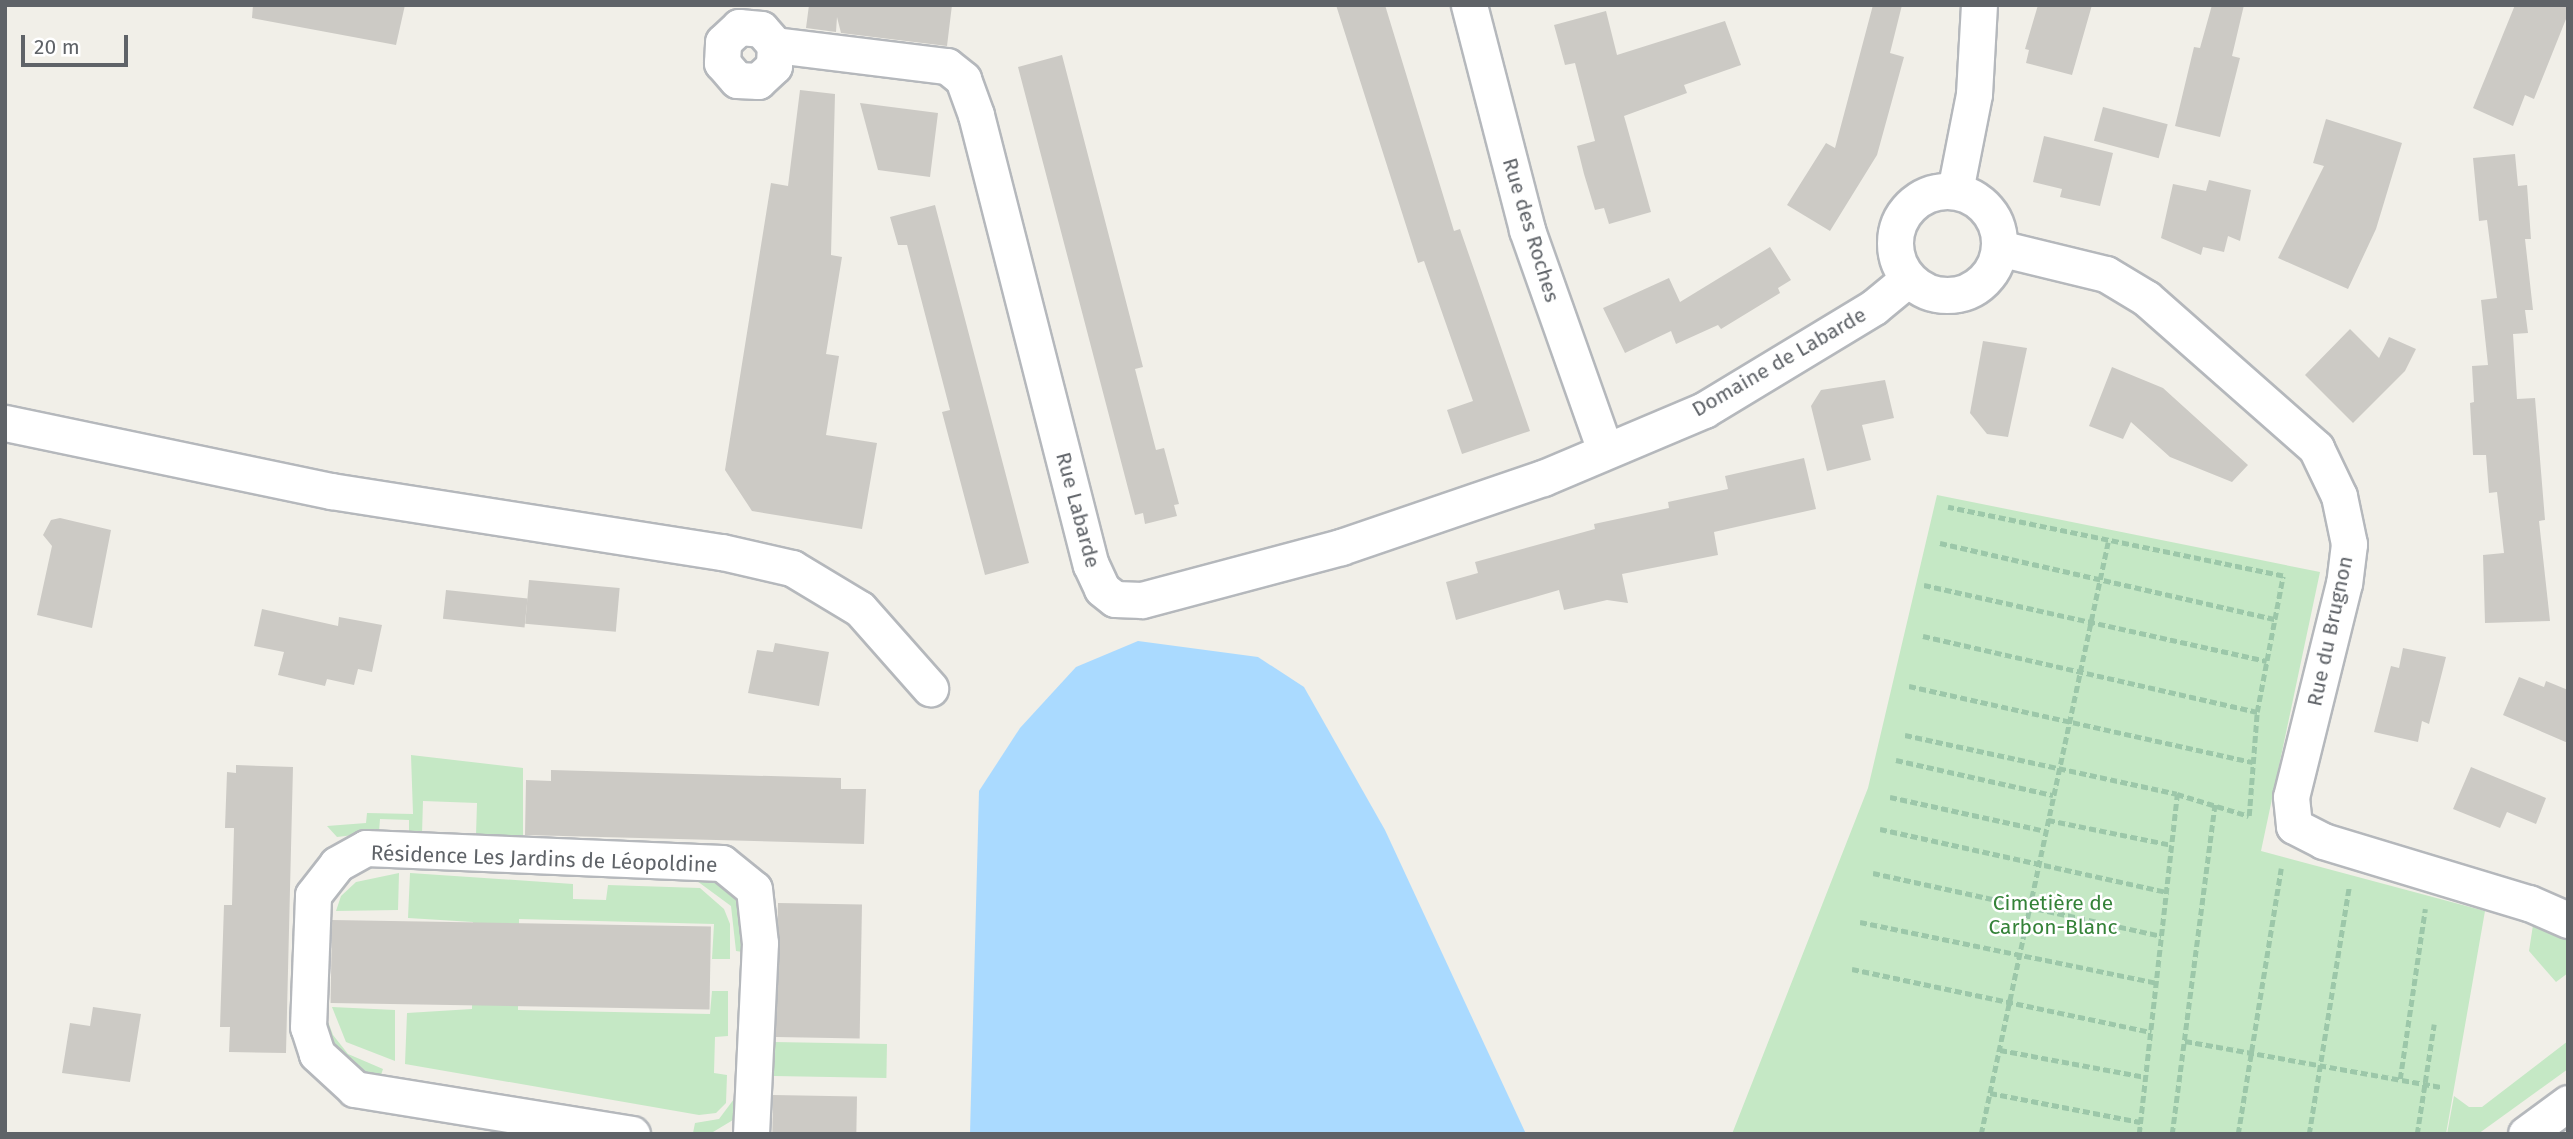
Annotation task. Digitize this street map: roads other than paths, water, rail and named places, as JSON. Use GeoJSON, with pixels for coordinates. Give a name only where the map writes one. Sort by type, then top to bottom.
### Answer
{"type":"FeatureCollection","features":[{"type":"Feature","properties":{"kind":"street","name":"Rue des Roches"},"geometry":{"type":"LineString","coordinates":[[1469,5],[1527,230],[1605,450]]}},
{"type":"Feature","properties":{"kind":"street"},"geometry":{"type":"LineString","coordinates":[[1955,191],[1974,94],[1979,5]]}},
{"type":"Feature","properties":{"kind":"street","name":"Rue Labarde"},"geometry":{"type":"LineString","coordinates":[[775,55],[944,84],[963,79],[976,115],[1091,565],[1102,589],[1115,599],[1142,600],[1341,547],[1543,478],[1605,450]]}},
{"type":"Feature","properties":{"kind":"street"},"geometry":{"type":"LineString","coordinates":[[1955,191],[1983,205],[1998,232],[1999,248],[1985,279],[1955,295],[1922,290],[1908,279],[1894,250],[1900,218],[1923,196],[1955,191]]}},
{"type":"Feature","properties":{"kind":"street","name":"Rue du Brugnon"},"geometry":{"type":"LineString","coordinates":[[1999,248],[2106,274],[2146,298],[2316,448],[2339,496],[2349,544],[2344,583],[2291,797],[2294,826],[2323,841],[2529,903],[2568,920]]}},
{"type":"Feature","properties":{"kind":"street","name":"Domaine de Labarde"},"geometry":{"type":"LineString","coordinates":[[1605,450],[1716,403],[1874,307],[1908,279]]}},
{"type":"Feature","properties":{"kind":"street"},"geometry":{"type":"LineString","coordinates":[[5,424],[331,491],[722,552],[792,568],[860,609],[930,688]]}},
{"type":"Feature","properties":{"kind":"street","name":"Résidence Les Jardins de Léopoldine"},"geometry":{"type":"LineString","coordinates":[[632,1134],[355,1089],[317,1054],[307,1027],[313,895],[337,864],[366,848],[722,863],[754,889],[761,943],[744,1129]]}},
{"type":"Feature","properties":{"kind":"street"},"geometry":{"type":"LineString","coordinates":[[2526,1134],[2568,1103]]}},
{"type":"Feature","properties":{"kind":"water"},"geometry":{"type":"Polygon","coordinates":[[[1138,641],[1258,657],[1304,687],[1385,830],[1526,1134],[970,1134],[979,791],[1020,728],[1076,667],[1138,641]]]}},
{"type":"Feature","properties":{"kind":"park label","name":"Cimetière de Carbon-Blanc"},"geometry":{"type":"Point","coordinates":[2053,915]}}]}
